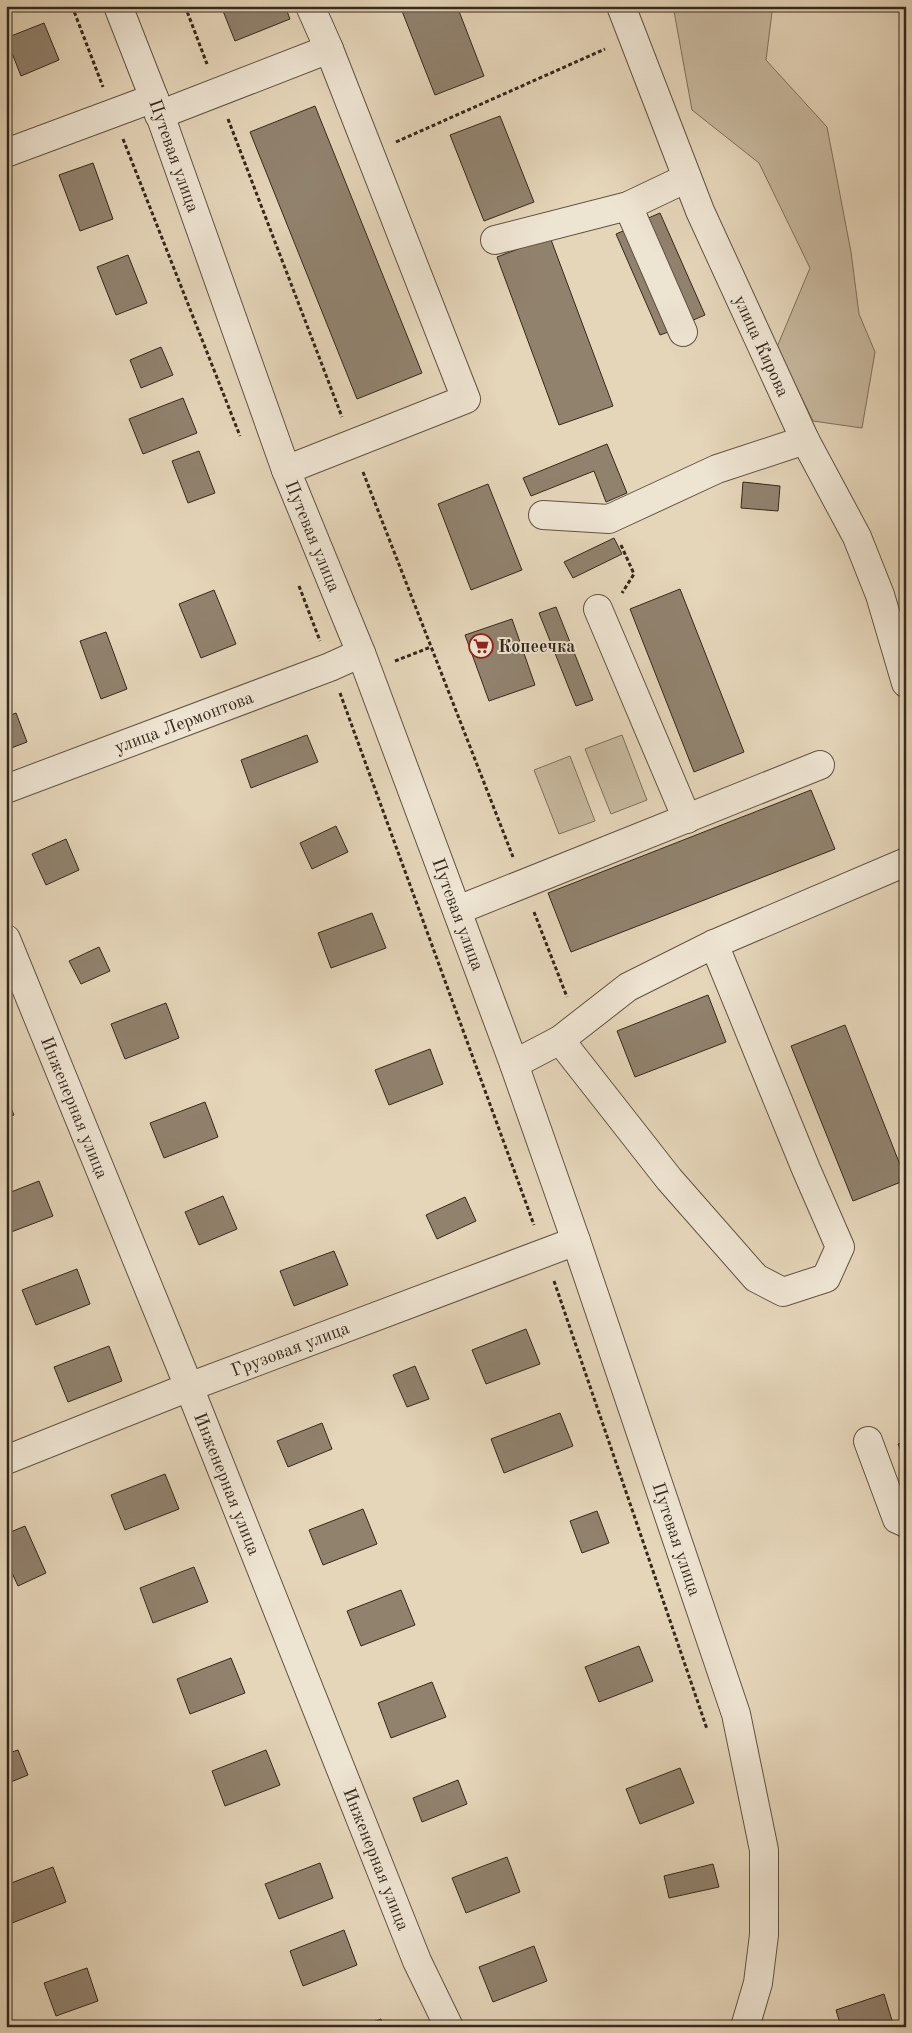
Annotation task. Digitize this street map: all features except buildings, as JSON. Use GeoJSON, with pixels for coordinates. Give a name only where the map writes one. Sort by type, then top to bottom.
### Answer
{"type":"FeatureCollection","features":[{"type":"Feature","properties":{"kind":"street","name":"Путевая улица"},"geometry":{"type":"LineString","coordinates":[[118,6],[157,106],[286,470],[362,653],[514,1064],[736,1714],[764,1850],[764,1935],[758,1983],[745,2027]]}},
{"type":"Feature","properties":{"kind":"street"},"geometry":{"type":"LineString","coordinates":[[286,470],[466,399],[329,49],[310,6]]}},
{"type":"Feature","properties":{"kind":"street","name":"улица Кирова"},"geometry":{"type":"LineString","coordinates":[[621,6],[687,178],[805,440],[857,537],[880,596],[906,682]]}},
{"type":"Feature","properties":{"kind":"street"},"geometry":{"type":"LineString","coordinates":[[6,153],[112,112],[157,106],[217,92],[329,49]]}},
{"type":"Feature","properties":{"kind":"street"},"geometry":{"type":"LineString","coordinates":[[495,240],[628,206],[687,178]]}},
{"type":"Feature","properties":{"kind":"street"},"geometry":{"type":"LineString","coordinates":[[628,206],[683,332]]}},
{"type":"Feature","properties":{"kind":"street"},"geometry":{"type":"LineString","coordinates":[[543,515],[610,519],[716,469],[805,440]]}},
{"type":"Feature","properties":{"kind":"street"},"geometry":{"type":"LineString","coordinates":[[601,616],[687,819]]}},
{"type":"Feature","properties":{"kind":"street","name":"улица Лермонтова"},"geometry":{"type":"LineString","coordinates":[[6,789],[330,667],[362,653]]}},
{"type":"Feature","properties":{"kind":"street"},"geometry":{"type":"LineString","coordinates":[[458,910],[820,765]]}},
{"type":"Feature","properties":{"kind":"street"},"geometry":{"type":"LineString","coordinates":[[514,1064],[570,1033],[628,987],[714,944],[906,862]]}},
{"type":"Feature","properties":{"kind":"street","name":"Инженерная улица"},"geometry":{"type":"LineString","coordinates":[[6,939],[189,1387],[418,1961],[449,2027]]}},
{"type":"Feature","properties":{"kind":"street"},"geometry":{"type":"LineString","coordinates":[[570,1033],[669,1179],[756,1278],[783,1292],[826,1278],[840,1247],[714,944]]}},
{"type":"Feature","properties":{"kind":"street","name":"Грузовая улица"},"geometry":{"type":"LineString","coordinates":[[6,1460],[189,1387],[576,1241]]}},
{"type":"Feature","properties":{"kind":"street"},"geometry":{"type":"LineString","coordinates":[[868,1441],[898,1519],[906,1523]]}},
{"type":"Feature","properties":{"kind":"path"},"geometry":{"type":"LineString","coordinates":[[72,6],[243,445]]}},
{"type":"Feature","properties":{"kind":"path"},"geometry":{"type":"LineString","coordinates":[[185,6],[352,444],[523,884],[570,1033]]}},
{"type":"Feature","properties":{"kind":"path"},"geometry":{"type":"LineString","coordinates":[[370,153],[632,37]]}},
{"type":"Feature","properties":{"kind":"path"},"geometry":{"type":"LineString","coordinates":[[601,616],[634,574],[610,519]]}},
{"type":"Feature","properties":{"kind":"path"},"geometry":{"type":"LineString","coordinates":[[298,583],[544,1253],[709,1735]]}},
{"type":"Feature","properties":{"kind":"shaded area"},"geometry":{"type":"Polygon","coordinates":[[[673,6],[804,6],[772,12],[766,60],[827,127],[851,252],[859,314],[875,352],[862,428],[813,421],[777,347],[810,268],[759,163],[692,110],[673,6]]]}},
{"type":"Feature","properties":{"kind":"shaded area"},"geometry":{"type":"Polygon","coordinates":[[[622,735],[647,800],[611,814],[585,749],[622,735]]]}},
{"type":"Feature","properties":{"kind":"shaded area"},"geometry":{"type":"Polygon","coordinates":[[[570,756],[595,821],[559,834],[534,770],[570,756]]]}},
{"type":"Feature","properties":{"kind":"place","name":"Копеечка"},"geometry":{"type":"Point","coordinates":[481,646]}}]}
